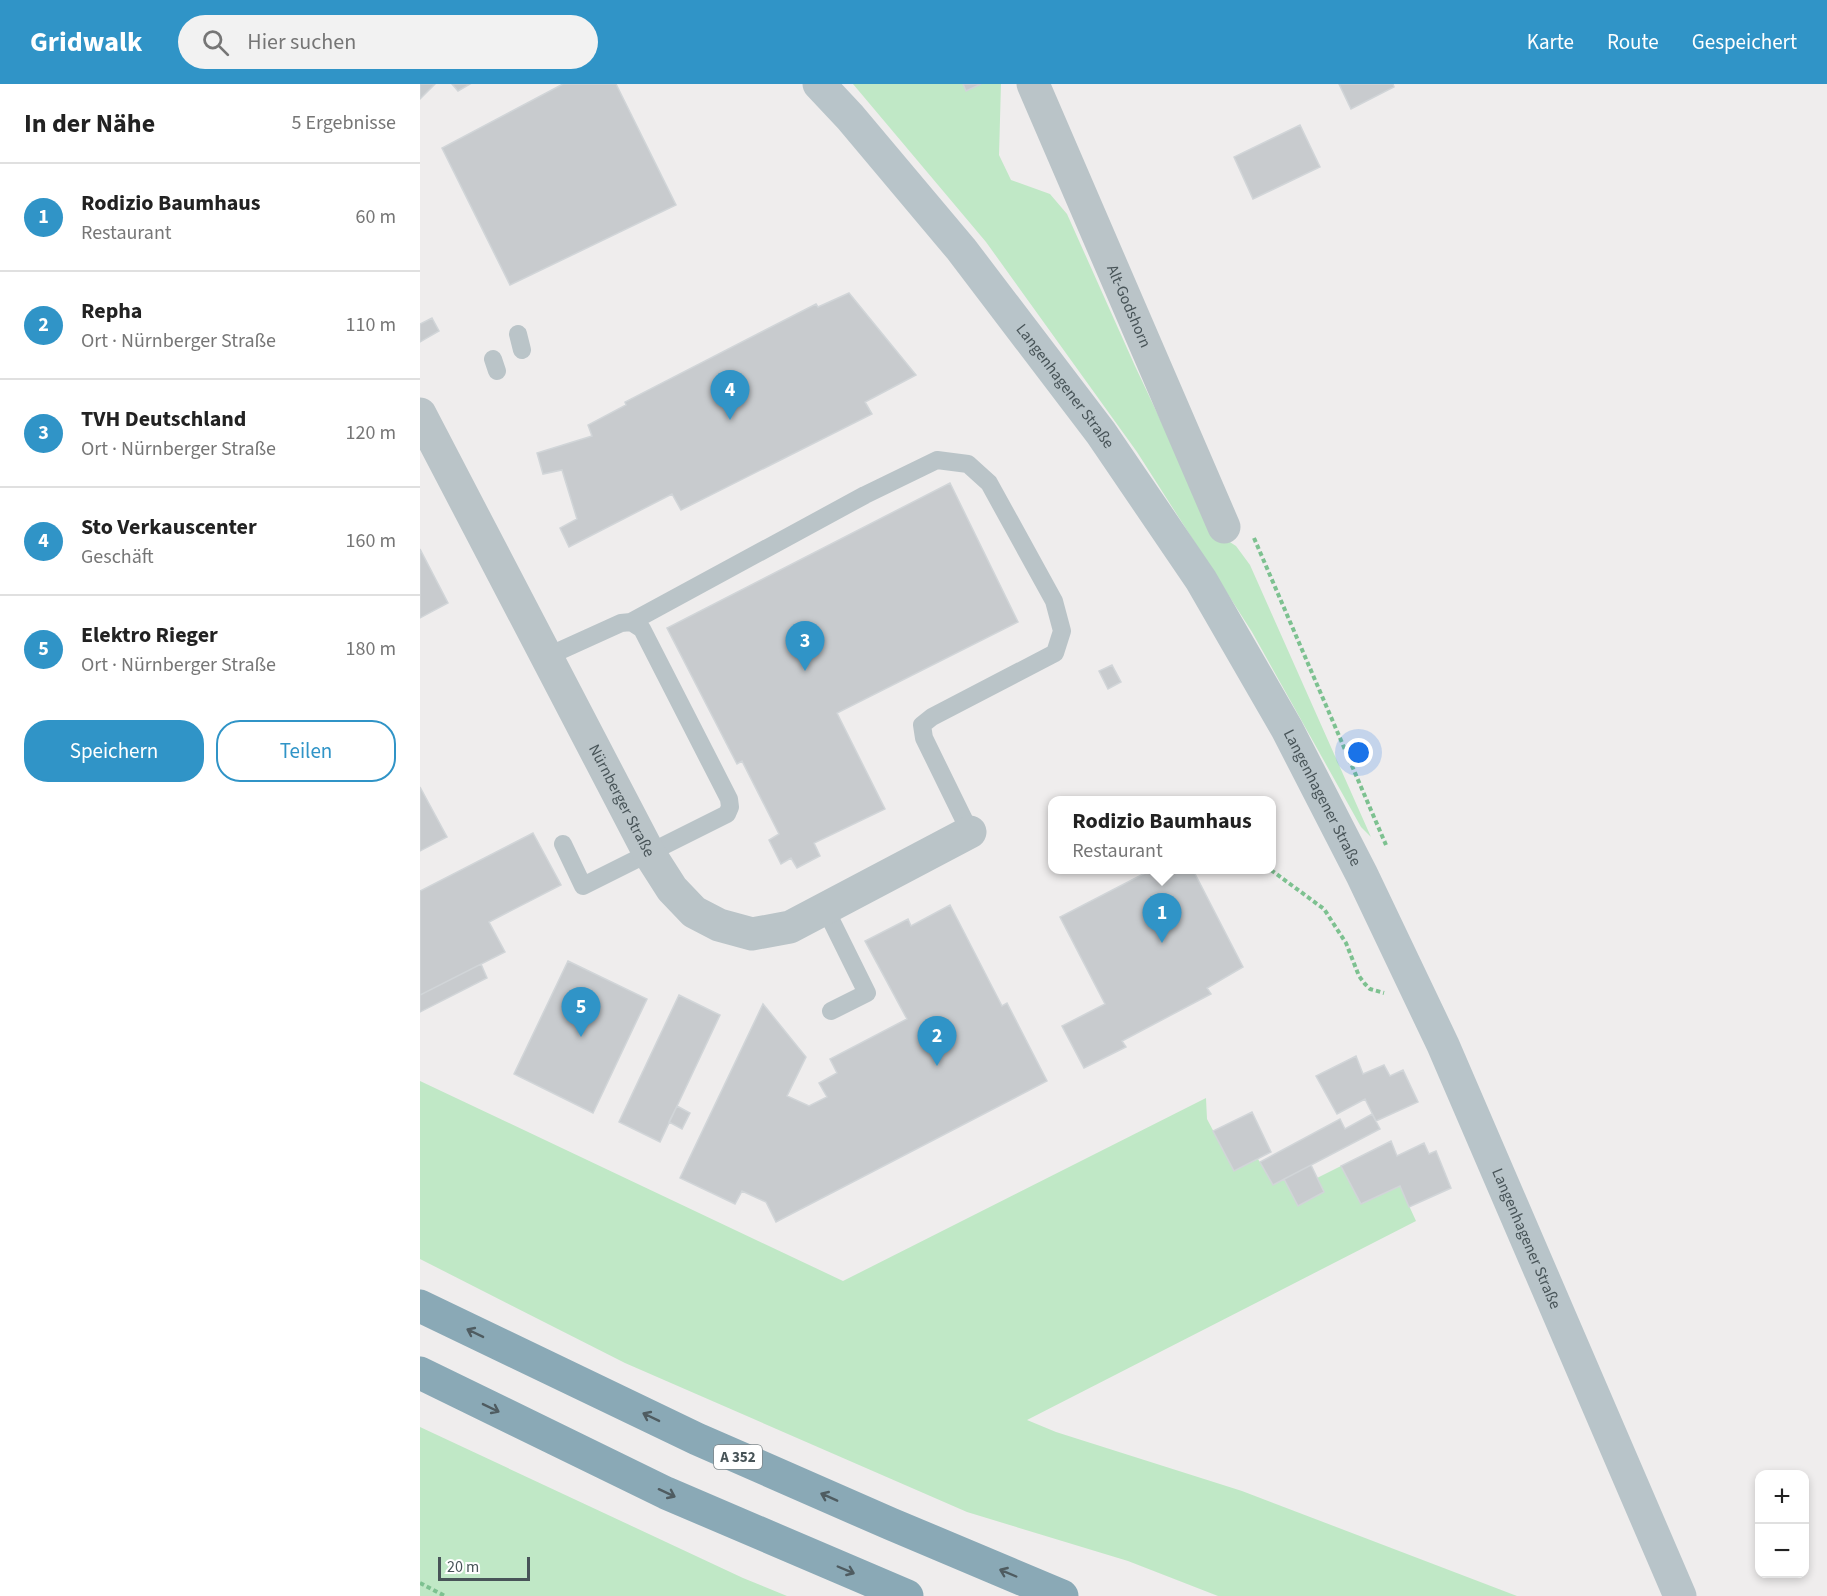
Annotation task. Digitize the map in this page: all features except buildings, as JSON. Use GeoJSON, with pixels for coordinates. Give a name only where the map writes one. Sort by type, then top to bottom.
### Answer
{"type":"FeatureCollection","features":[{"type":"Feature","properties":{"kind":"highway","name":"A 352"},"geometry":{"type":"LineString","coordinates":[[420,1306],[697,1439],[1062,1596]]}},
{"type":"Feature","properties":{"kind":"highway"},"geometry":{"type":"LineString","coordinates":[[420,1373],[666,1493],[907,1596]]}},
{"type":"Feature","properties":{"kind":"main road","name":"Langenhagener Straße"},"geometry":{"type":"LineString","coordinates":[[819,84],[850,117],[962,249],[1101,433],[1201,580],[1287,729],[1362,875],[1443,1045],[1680,1596]]}},
{"type":"Feature","properties":{"kind":"street","name":"Alt-Godshorn"},"geometry":{"type":"LineString","coordinates":[[1033,84],[1224,527]]}},
{"type":"Feature","properties":{"kind":"street","name":"Nürnberger Straße"},"geometry":{"type":"LineString","coordinates":[[420,414],[649,853],[672,889],[694,912],[719,925],[752,934],[790,927],[970,832]]}},
{"type":"Feature","properties":{"kind":"lane"},"geometry":{"type":"LineString","coordinates":[[546,657],[621,623],[631,622],[865,495],[937,460],[969,464],[989,483],[1026,547],[1054,601],[1062,631],[1055,653],[932,717],[922,725],[924,738],[970,832]]}},
{"type":"Feature","properties":{"kind":"lane"},"geometry":{"type":"LineString","coordinates":[[563,844],[583,886],[727,814],[730,807],[729,799],[685,726],[642,629],[631,622]]}},
{"type":"Feature","properties":{"kind":"lane"},"geometry":{"type":"LineString","coordinates":[[825,908],[867,993],[831,1011]]}},
{"type":"Feature","properties":{"kind":"path"},"geometry":{"type":"LineString","coordinates":[[1276,874],[1324,909],[1346,943],[1359,976],[1370,989],[1395,994],[1417,989]]}},
{"type":"Feature","properties":{"kind":"path"},"geometry":{"type":"LineString","coordinates":[[420,1583],[445,1596]]}},
{"type":"Feature","properties":{"kind":"green space"},"geometry":{"type":"Polygon","coordinates":[[[853,84],[1001,84],[999,155],[1011,180],[1050,194],[1067,214],[1206,517],[1222,537],[1236,546],[1250,565],[1371,837],[1361,827],[1252,632],[1137,452],[986,242],[853,84]]]}},
{"type":"Feature","properties":{"kind":"green space"},"geometry":{"type":"Polygon","coordinates":[[[420,1081],[843,1281],[1206,1098],[1207,1119],[1234,1170],[1258,1159],[1273,1185],[1284,1179],[1298,1205],[1324,1192],[1317,1178],[1341,1166],[1361,1204],[1400,1186],[1416,1221],[1027,1420],[1056,1432],[1242,1491],[1517,1596],[1218,1596],[1128,1561],[967,1512],[625,1363],[420,1259],[420,1081]]]}},
{"type":"Feature","properties":{"kind":"green space"},"geometry":{"type":"Polygon","coordinates":[[[420,1427],[743,1578],[787,1596],[420,1596],[420,1427]]]}},
{"type":"Feature","properties":{"kind":"place","name":"Sto Verkauscenter"},"geometry":{"type":"Point","coordinates":[730,420]}},
{"type":"Feature","properties":{"kind":"place","name":"TVH Deutschland"},"geometry":{"type":"Point","coordinates":[805,671]}},
{"type":"Feature","properties":{"kind":"place","name":"Rodizio Baumhaus"},"geometry":{"type":"Point","coordinates":[1162,943]}},
{"type":"Feature","properties":{"kind":"place","name":"Elektro Rieger"},"geometry":{"type":"Point","coordinates":[581,1037]}},
{"type":"Feature","properties":{"kind":"place","name":"Repha"},"geometry":{"type":"Point","coordinates":[937,1066]}}]}
